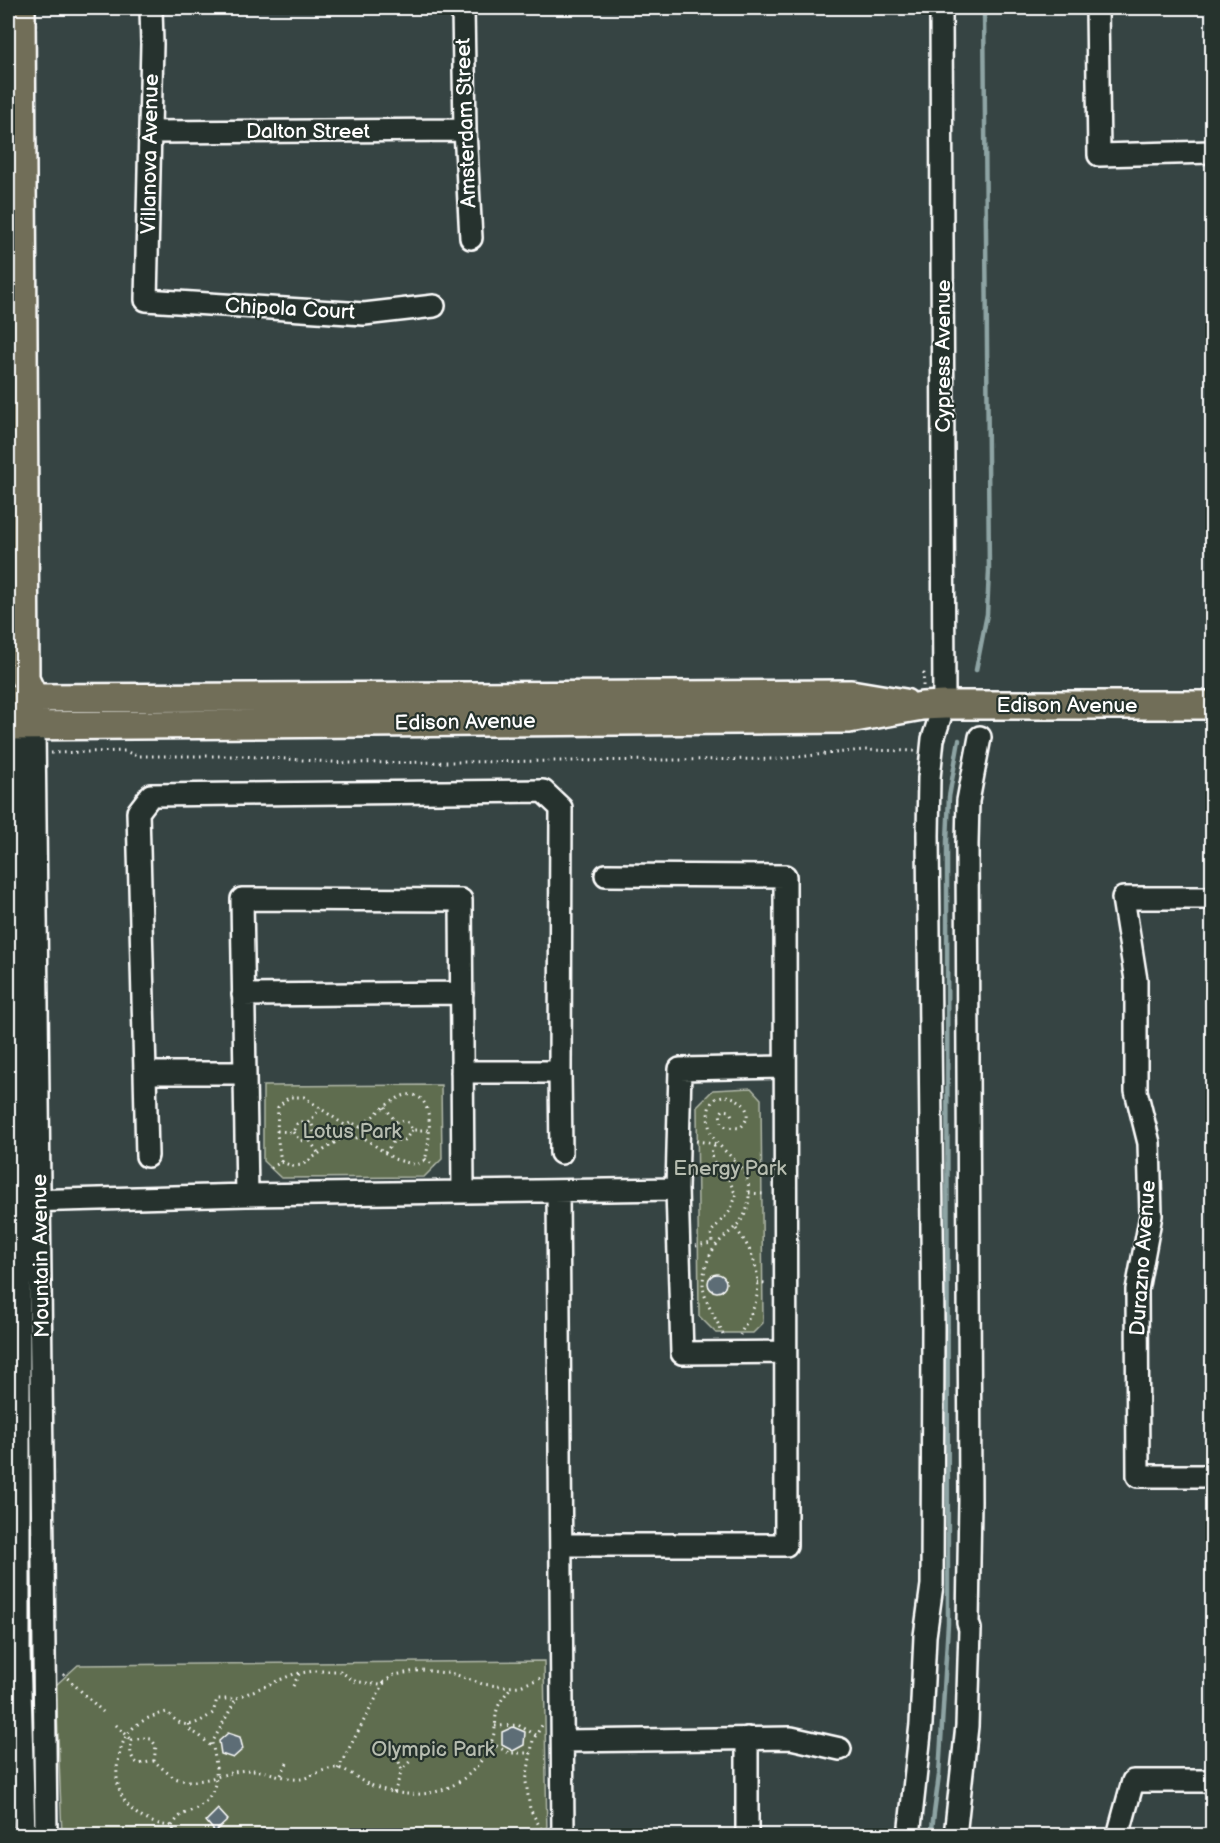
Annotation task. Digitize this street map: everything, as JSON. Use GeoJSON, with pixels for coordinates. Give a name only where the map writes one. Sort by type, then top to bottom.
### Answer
{"type":"FeatureCollection","features":[{"type":"Feature","properties":{"kind":"main road","name":"Mountain Avenue"},"geometry":{"type":"LineString","coordinates":[[17,19],[15,287],[20,694],[18,727]]}},
{"type":"Feature","properties":{"kind":"main road","name":"Edison Avenue"},"geometry":{"type":"LineString","coordinates":[[20,694],[851,694],[933,706],[1212,705]]}},
{"type":"Feature","properties":{"kind":"main road","name":"Edison Avenue"},"geometry":{"type":"LineString","coordinates":[[18,727],[849,719],[933,706]]}},
{"type":"Feature","properties":{"kind":"street","name":"Villanova Avenue"},"geometry":{"type":"LineString","coordinates":[[146,300],[151,8]]}},
{"type":"Feature","properties":{"kind":"street","name":"Amsterdam Street"},"geometry":{"type":"LineString","coordinates":[[463,8],[465,130],[471,238]]}},
{"type":"Feature","properties":{"kind":"street","name":"Cypress Avenue"},"geometry":{"type":"LineString","coordinates":[[909,1836],[921,1724],[925,1636],[932,1585],[933,1327],[928,847],[929,778],[933,739],[941,8]]}},
{"type":"Feature","properties":{"kind":"street"},"geometry":{"type":"LineString","coordinates":[[1097,8],[1099,155],[1212,152]]}},
{"type":"Feature","properties":{"kind":"street","name":"Dalton Street"},"geometry":{"type":"LineString","coordinates":[[150,132],[465,130]]}},
{"type":"Feature","properties":{"kind":"street","name":"Chipola Court"},"geometry":{"type":"LineString","coordinates":[[146,300],[363,314],[435,306]]}},
{"type":"Feature","properties":{"kind":"street","name":"Mountain Avenue"},"geometry":{"type":"LineString","coordinates":[[18,727],[22,1201],[13,1652],[24,1836]]}},
{"type":"Feature","properties":{"kind":"street"},"geometry":{"type":"LineString","coordinates":[[955,1836],[967,1726],[970,1629],[968,1623],[970,1489],[967,844],[968,801],[980,736]]}},
{"type":"Feature","properties":{"kind":"street"},"geometry":{"type":"LineString","coordinates":[[147,1156],[138,812],[151,795],[543,790],[561,808],[561,1154]]}},
{"type":"Feature","properties":{"kind":"street"},"geometry":{"type":"LineString","coordinates":[[561,1545],[786,1545],[785,876],[606,875]]}},
{"type":"Feature","properties":{"kind":"street","name":"Durazno Avenue"},"geometry":{"type":"LineString","coordinates":[[1212,898],[1123,898],[1136,980],[1136,1091],[1149,1143],[1150,1215],[1137,1290],[1138,1476],[1212,1476]]}},
{"type":"Feature","properties":{"kind":"street"},"geometry":{"type":"LineString","coordinates":[[247,1195],[242,899],[461,900],[463,1192]]}},
{"type":"Feature","properties":{"kind":"street"},"geometry":{"type":"LineString","coordinates":[[243,995],[462,993]]}},
{"type":"Feature","properties":{"kind":"street"},"geometry":{"type":"LineString","coordinates":[[785,1067],[680,1069],[677,1189],[682,1353],[785,1352]]}},
{"type":"Feature","properties":{"kind":"street"},"geometry":{"type":"LineString","coordinates":[[462,1072],[560,1072]]}},
{"type":"Feature","properties":{"kind":"street"},"geometry":{"type":"LineString","coordinates":[[145,1073],[244,1073]]}},
{"type":"Feature","properties":{"kind":"street"},"geometry":{"type":"LineString","coordinates":[[22,1201],[247,1195],[677,1189]]}},
{"type":"Feature","properties":{"kind":"street"},"geometry":{"type":"LineString","coordinates":[[558,1191],[563,1836]]}},
{"type":"Feature","properties":{"kind":"street","name":"Mountain Avenue"},"geometry":{"type":"LineString","coordinates":[[22,1201],[44,1652],[46,1836]]}},
{"type":"Feature","properties":{"kind":"street"},"geometry":{"type":"LineString","coordinates":[[13,1652],[44,1652]]}},
{"type":"Feature","properties":{"kind":"street"},"geometry":{"type":"LineString","coordinates":[[747,1738],[747,1836]]}},
{"type":"Feature","properties":{"kind":"street"},"geometry":{"type":"LineString","coordinates":[[564,1741],[791,1738],[840,1749]]}},
{"type":"Feature","properties":{"kind":"street"},"geometry":{"type":"LineString","coordinates":[[1118,1836],[1133,1781],[1212,1780]]}},
{"type":"Feature","properties":{"kind":"path"},"geometry":{"type":"LineString","coordinates":[[52,753],[125,751],[138,756],[242,756],[347,763],[779,759],[863,750],[932,751]]}},
{"type":"Feature","properties":{"kind":"path"},"geometry":{"type":"LineString","coordinates":[[360,1127],[405,1095],[416,1096],[424,1101],[428,1111],[429,1149],[425,1159],[416,1165],[406,1164],[385,1153],[360,1135]]}},
{"type":"Feature","properties":{"kind":"path"},"geometry":{"type":"LineString","coordinates":[[696,1246],[714,1244],[736,1228],[746,1211],[749,1193],[745,1173],[736,1160],[717,1144],[709,1129],[707,1116],[710,1104],[719,1097],[727,1095],[736,1097],[744,1106],[746,1115],[744,1124],[740,1128],[726,1127],[722,1124],[720,1114],[723,1110],[730,1111],[732,1116]]}},
{"type":"Feature","properties":{"kind":"path"},"geometry":{"type":"LineString","coordinates":[[280,1162],[277,1131],[278,1107],[289,1097],[304,1097],[346,1126]]}},
{"type":"Feature","properties":{"kind":"path"},"geometry":{"type":"LineString","coordinates":[[386,1107],[396,1122]]}},
{"type":"Feature","properties":{"kind":"path"},"geometry":{"type":"LineString","coordinates":[[309,1123],[320,1108]]}},
{"type":"Feature","properties":{"kind":"path"},"geometry":{"type":"LineString","coordinates":[[395,1139],[391,1131],[393,1123],[400,1120],[409,1123],[412,1130]]}},
{"type":"Feature","properties":{"kind":"path"},"geometry":{"type":"LineString","coordinates":[[277,1131],[293,1132],[300,1141],[309,1140],[314,1133],[312,1124],[305,1121],[297,1124],[293,1132]]}},
{"type":"Feature","properties":{"kind":"path"},"geometry":{"type":"LineString","coordinates":[[346,1126],[351,1122],[360,1127]]}},
{"type":"Feature","properties":{"kind":"path"},"geometry":{"type":"LineString","coordinates":[[346,1126],[346,1136]]}},
{"type":"Feature","properties":{"kind":"path"},"geometry":{"type":"LineString","coordinates":[[360,1127],[360,1135]]}},
{"type":"Feature","properties":{"kind":"path"},"geometry":{"type":"LineString","coordinates":[[412,1130],[429,1130]]}},
{"type":"Feature","properties":{"kind":"path"},"geometry":{"type":"LineString","coordinates":[[395,1139],[405,1140],[412,1130]]}},
{"type":"Feature","properties":{"kind":"path"},"geometry":{"type":"LineString","coordinates":[[346,1136],[357,1138],[360,1135]]}},
{"type":"Feature","properties":{"kind":"path"},"geometry":{"type":"LineString","coordinates":[[280,1162],[293,1166],[302,1165],[346,1136]]}},
{"type":"Feature","properties":{"kind":"path"},"geometry":{"type":"LineString","coordinates":[[385,1153],[395,1139]]}},
{"type":"Feature","properties":{"kind":"path"},"geometry":{"type":"LineString","coordinates":[[309,1140],[319,1154]]}},
{"type":"Feature","properties":{"kind":"path"},"geometry":{"type":"LineString","coordinates":[[696,1141],[717,1144]]}},
{"type":"Feature","properties":{"kind":"path"},"geometry":{"type":"LineString","coordinates":[[717,1144],[712,1148],[711,1155],[714,1162],[725,1170],[737,1194],[730,1210],[711,1232],[714,1244],[703,1286],[708,1305],[723,1335]]}},
{"type":"Feature","properties":{"kind":"path"},"geometry":{"type":"LineString","coordinates":[[425,1159],[435,1166]]}},
{"type":"Feature","properties":{"kind":"path"},"geometry":{"type":"LineString","coordinates":[[271,1168],[280,1162]]}},
{"type":"Feature","properties":{"kind":"path"},"geometry":{"type":"LineString","coordinates":[[749,1193],[764,1194]]}},
{"type":"Feature","properties":{"kind":"path"},"geometry":{"type":"LineString","coordinates":[[736,1228],[747,1243],[756,1264],[757,1282],[756,1300],[740,1335]]}},
{"type":"Feature","properties":{"kind":"path"},"geometry":{"type":"LineString","coordinates":[[757,1282],[765,1282]]}},
{"type":"Feature","properties":{"kind":"path"},"geometry":{"type":"LineString","coordinates":[[172,1826],[149,1822],[138,1816],[127,1805],[119,1789],[116,1768],[122,1744],[131,1729],[142,1721],[167,1712],[183,1724],[197,1724],[213,1713],[217,1699],[237,1698],[299,1674],[314,1671],[340,1671],[354,1681],[380,1685],[393,1675],[422,1670],[454,1674],[482,1684],[511,1687],[544,1677]]}},
{"type":"Feature","properties":{"kind":"path"},"geometry":{"type":"LineString","coordinates":[[60,1671],[103,1712]]}},
{"type":"Feature","properties":{"kind":"path"},"geometry":{"type":"LineString","coordinates":[[293,1686],[299,1674]]}},
{"type":"Feature","properties":{"kind":"path"},"geometry":{"type":"LineString","coordinates":[[338,1769],[386,1680]]}},
{"type":"Feature","properties":{"kind":"path"},"geometry":{"type":"LineString","coordinates":[[154,1761],[175,1778],[203,1781],[217,1775],[250,1770],[301,1779],[314,1773],[338,1769],[350,1772],[364,1782],[393,1793],[417,1795],[441,1790],[459,1782],[472,1771],[491,1743],[497,1709],[511,1687]]}},
{"type":"Feature","properties":{"kind":"path"},"geometry":{"type":"LineString","coordinates":[[174,1836],[172,1826],[182,1813],[200,1807],[209,1797],[215,1785],[217,1765],[212,1743],[237,1698]]}},
{"type":"Feature","properties":{"kind":"path"},"geometry":{"type":"LineString","coordinates":[[545,1721],[533,1740],[526,1782],[530,1809],[545,1836]]}},
{"type":"Feature","properties":{"kind":"path"},"geometry":{"type":"LineString","coordinates":[[189,1724],[190,1730],[214,1749]]}},
{"type":"Feature","properties":{"kind":"path"},"geometry":{"type":"LineString","coordinates":[[116,1725],[132,1740],[151,1739],[156,1746],[154,1761]]}},
{"type":"Feature","properties":{"kind":"path"},"geometry":{"type":"LineString","coordinates":[[495,1726],[518,1725],[536,1735]]}},
{"type":"Feature","properties":{"kind":"path"},"geometry":{"type":"LineString","coordinates":[[132,1740],[130,1755],[133,1761],[139,1764],[154,1761]]}},
{"type":"Feature","properties":{"kind":"path"},"geometry":{"type":"LineString","coordinates":[[491,1743],[510,1753],[531,1752]]}},
{"type":"Feature","properties":{"kind":"path"},"geometry":{"type":"LineString","coordinates":[[393,1793],[402,1770],[412,1759]]}},
{"type":"Feature","properties":{"kind":"path"},"geometry":{"type":"LineString","coordinates":[[399,1762],[402,1770]]}},
{"type":"Feature","properties":{"kind":"path"},"geometry":{"type":"LineString","coordinates":[[281,1775],[287,1763]]}},
{"type":"Feature","properties":{"kind":"green space","name":"Lotus Park"},"geometry":{"type":"Polygon","coordinates":[[[441,1085],[442,1159],[424,1177],[281,1178],[263,1161],[263,1086],[441,1085]]]}},
{"type":"Feature","properties":{"kind":"green space","name":"Energy Park"},"geometry":{"type":"Polygon","coordinates":[[[751,1088],[761,1099],[763,1323],[753,1333],[716,1333],[699,1316],[697,1106],[713,1090],[751,1088]]]}},
{"type":"Feature","properties":{"kind":"green space","name":"Olympic Park"},"geometry":{"type":"Polygon","coordinates":[[[544,1661],[547,1836],[62,1835],[56,1685],[78,1665],[544,1661]]]}},
{"type":"Feature","properties":{"kind":"building"},"geometry":{"type":"Polygon","coordinates":[[[713,1274],[721,1274],[726,1279],[724,1290],[713,1292],[708,1287],[708,1279],[713,1274]]]}},
{"type":"Feature","properties":{"kind":"building"},"geometry":{"type":"Polygon","coordinates":[[[513,1727],[525,1732],[524,1745],[513,1751],[502,1745],[502,1732],[513,1727]]]}},
{"type":"Feature","properties":{"kind":"building"},"geometry":{"type":"Polygon","coordinates":[[[228,1733],[240,1737],[243,1749],[233,1758],[221,1754],[219,1741],[228,1733]]]}},
{"type":"Feature","properties":{"kind":"building"},"geometry":{"type":"Polygon","coordinates":[[[218,1809],[228,1820],[215,1832],[206,1821],[218,1809]]]}},
{"type":"Feature","properties":{"kind":"waterway"},"geometry":{"type":"LineString","coordinates":[[976,670],[987,614],[989,570],[984,8]]}},
{"type":"Feature","properties":{"kind":"waterway"},"geometry":{"type":"LineString","coordinates":[[931,1836],[939,1775],[948,1623],[947,841],[949,797],[959,740]]}}]}
